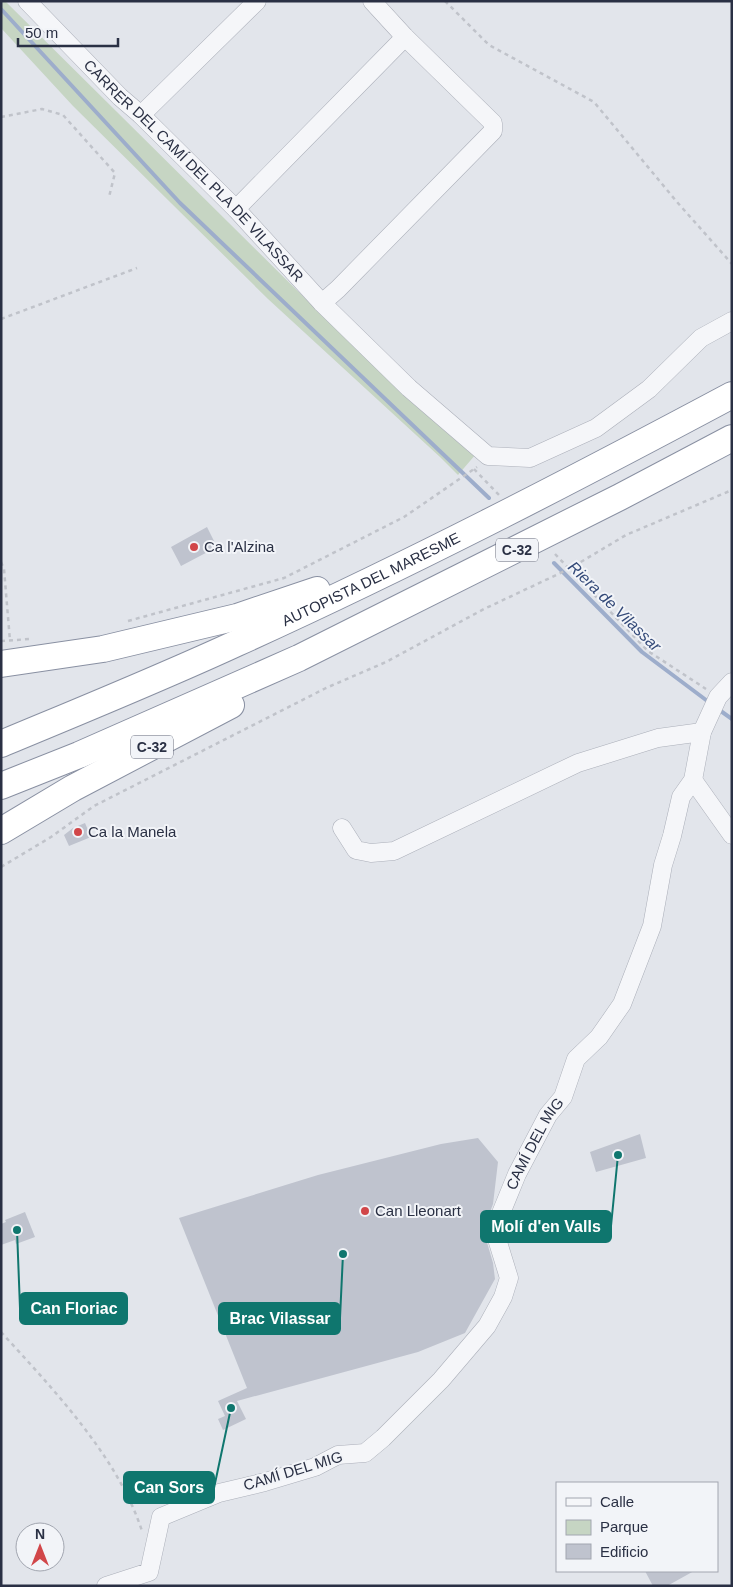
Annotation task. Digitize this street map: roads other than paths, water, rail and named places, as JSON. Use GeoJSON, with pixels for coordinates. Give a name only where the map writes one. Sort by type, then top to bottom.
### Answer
{"type":"FeatureCollection","features":[{"type":"Feature","properties":{"kind":"highway","name":"AUTOPISTA DEL MARESME"},"geometry":{"type":"LineString","coordinates":[[1,744],[236,644],[425,554],[595,468],[732,394]]}},
{"type":"Feature","properties":{"kind":"highway","name":"C-32"},"geometry":{"type":"LineString","coordinates":[[1,786],[79,755],[300,658],[612,502],[732,438]]}},
{"type":"Feature","properties":{"kind":"highway"},"geometry":{"type":"LineString","coordinates":[[6,652],[103,649],[237,617],[425,554]]}},
{"type":"Feature","properties":{"kind":"highway","name":"C-32"},"geometry":{"type":"LineString","coordinates":[[1,831],[73,788],[226,708],[300,658]]}},
{"type":"Feature","properties":{"kind":"street","name":"CARRER DEL CAMÍ DEL PLA DE VILASSAR"},"geometry":{"type":"LineString","coordinates":[[27,1],[120,97],[141,114],[236,209],[322,303],[409,388],[488,456],[530,458],[596,428],[649,389],[701,338],[732,322]]}},
{"type":"Feature","properties":{"kind":"street"},"geometry":{"type":"LineString","coordinates":[[141,114],[257,1]]}},
{"type":"Feature","properties":{"kind":"street"},"geometry":{"type":"LineString","coordinates":[[322,303],[493,131],[493,123],[405,37],[372,1]]}},
{"type":"Feature","properties":{"kind":"street"},"geometry":{"type":"LineString","coordinates":[[236,209],[405,37]]}},
{"type":"Feature","properties":{"kind":"street","name":"CAMÍ DEL MIG"},"geometry":{"type":"LineString","coordinates":[[106,1586],[149,1572],[162,1517],[219,1493],[315,1467],[338,1455],[365,1452],[383,1438],[441,1380],[488,1326],[504,1297],[509,1278],[497,1239],[498,1223],[517,1174],[548,1115],[563,1097],[576,1059],[599,1037],[622,1004],[652,926],[664,865],[681,797],[694,780],[702,732],[718,697],[732,682]]}},
{"type":"Feature","properties":{"kind":"street"},"geometry":{"type":"LineString","coordinates":[[342,828],[356,850],[371,853],[394,850],[578,763],[658,738],[702,732]]}},
{"type":"Feature","properties":{"kind":"street"},"geometry":{"type":"LineString","coordinates":[[694,780],[732,835]]}},
{"type":"Feature","properties":{"kind":"waterway"},"geometry":{"type":"LineString","coordinates":[[1,9],[180,203],[489,498]]}},
{"type":"Feature","properties":{"kind":"waterway","name":"Riera de Vilassar"},"geometry":{"type":"LineString","coordinates":[[554,563],[642,652],[710,703]]}},
{"type":"Feature","properties":{"kind":"waterway","name":"Riera de Vilassar"},"geometry":{"type":"LineString","coordinates":[[718,709],[732,719]]}},
{"type":"Feature","properties":{"kind":"place","name":"Ca l'Alzina"},"geometry":{"type":"Point","coordinates":[194,547]}},
{"type":"Feature","properties":{"kind":"place","name":"Ca la Manela"},"geometry":{"type":"Point","coordinates":[78,832]}},
{"type":"Feature","properties":{"kind":"place","name":"Molí d'en Valls"},"geometry":{"type":"Point","coordinates":[618,1155]}},
{"type":"Feature","properties":{"kind":"place","name":"Can Lleonart"},"geometry":{"type":"Point","coordinates":[365,1211]}},
{"type":"Feature","properties":{"kind":"place","name":"Can Floriac"},"geometry":{"type":"Point","coordinates":[17,1230]}},
{"type":"Feature","properties":{"kind":"place","name":"Brac Vilassar"},"geometry":{"type":"Point","coordinates":[343,1254]}},
{"type":"Feature","properties":{"kind":"place","name":"Can Sors"},"geometry":{"type":"Point","coordinates":[231,1408]}}]}
